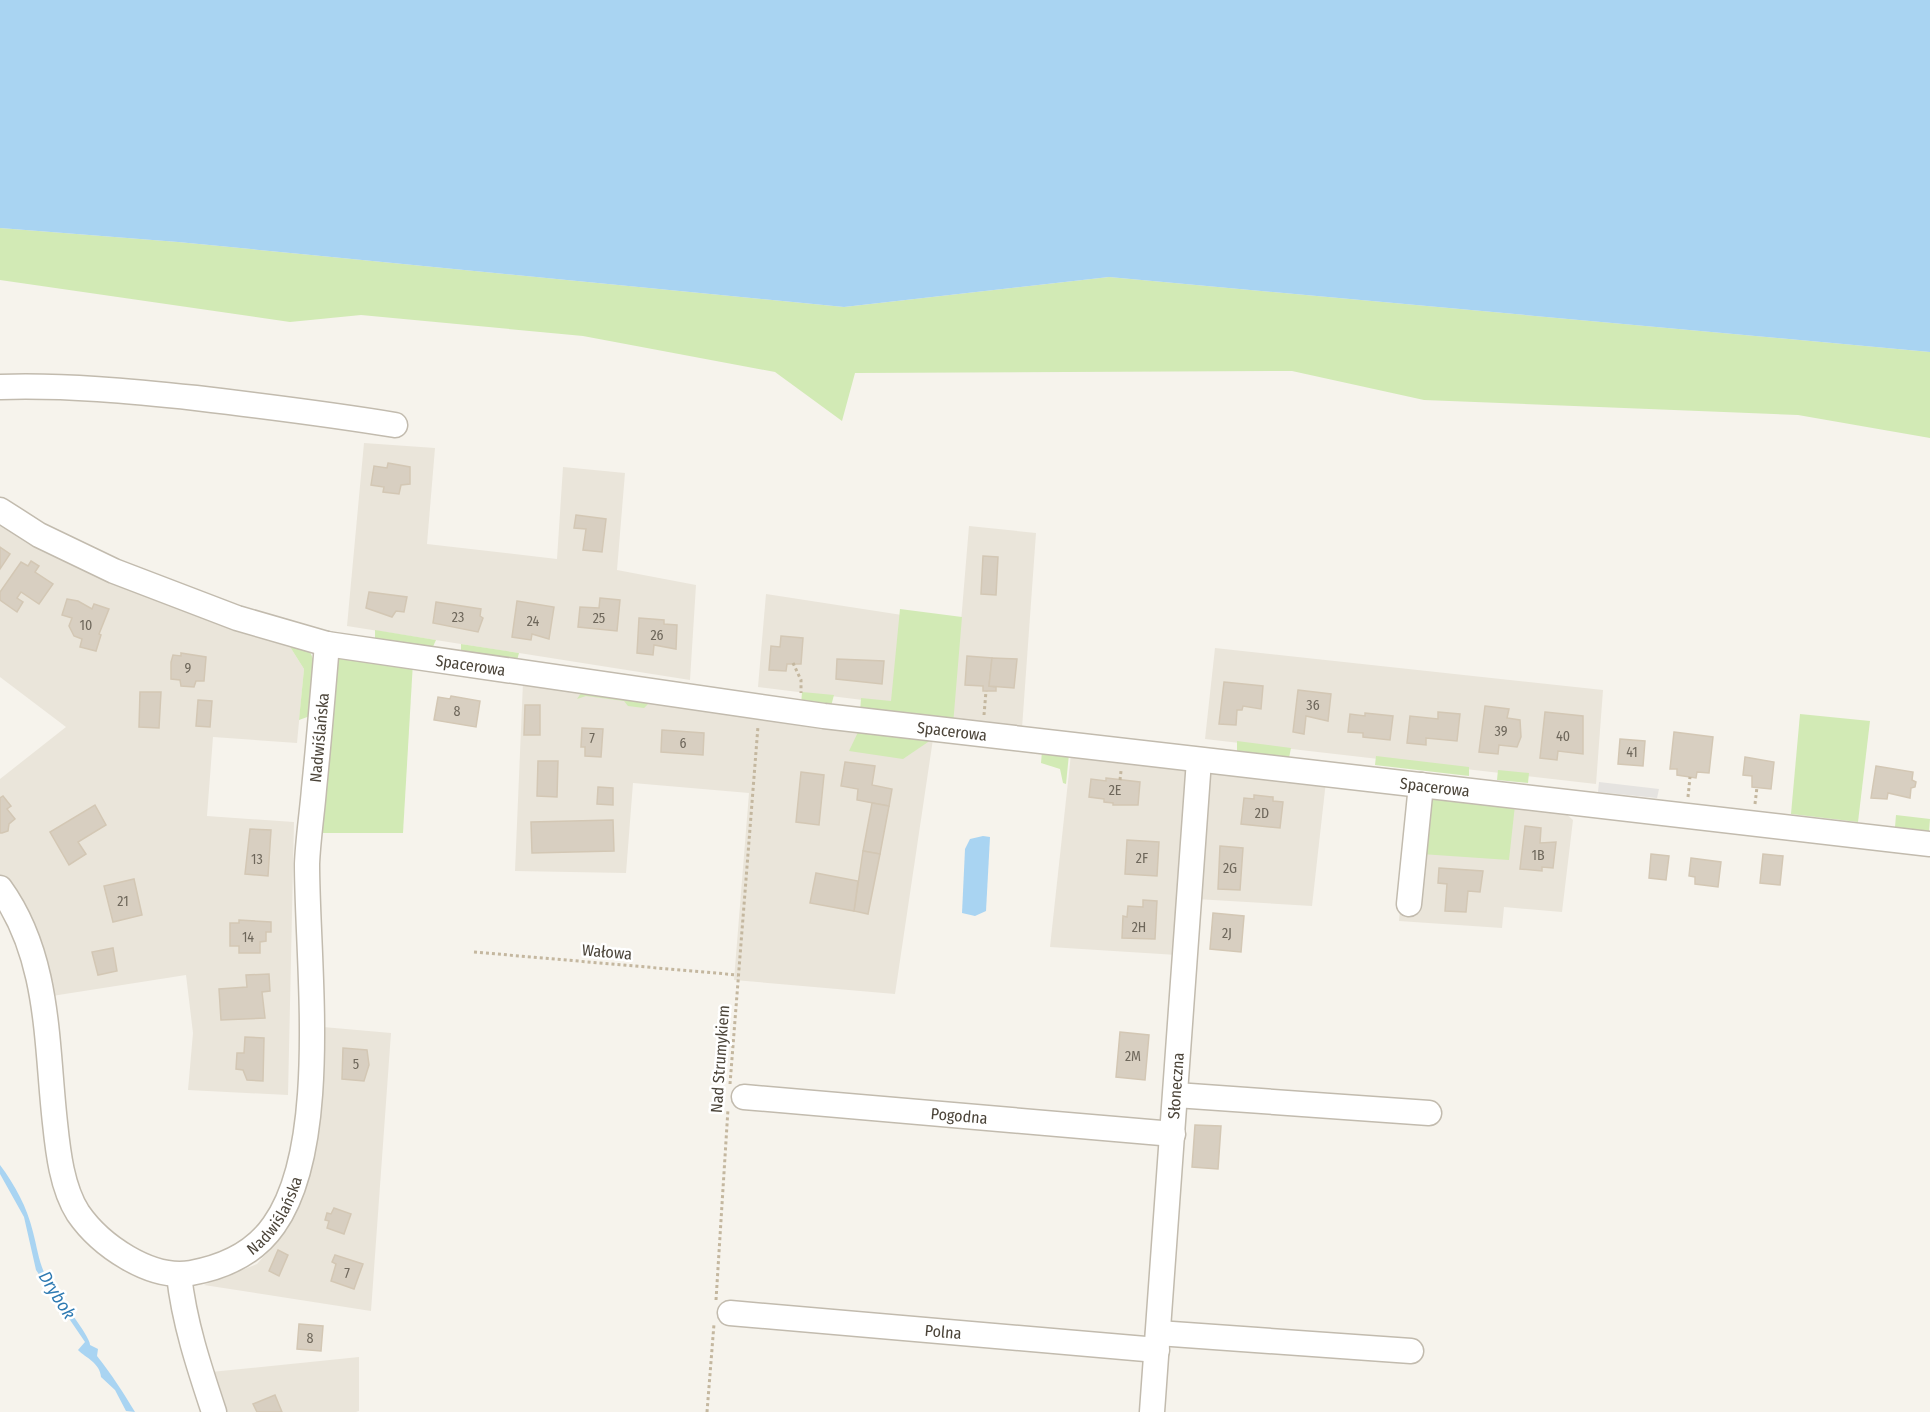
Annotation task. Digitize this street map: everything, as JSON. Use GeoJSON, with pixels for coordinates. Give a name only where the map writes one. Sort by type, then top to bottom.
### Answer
{"type":"FeatureCollection","features":[{"type":"Feature","properties":{"kind":"street"},"geometry":{"type":"LineString","coordinates":[[0,387],[30,386],[145,393],[314,411],[395,425]]}},
{"type":"Feature","properties":{"kind":"street","name":"Spacerowa"},"geometry":{"type":"LineString","coordinates":[[0,510],[39,535],[114,571],[237,618],[327,644],[799,713],[1930,844]]}},
{"type":"Feature","properties":{"kind":"street","name":"Nadwiślańska"},"geometry":{"type":"LineString","coordinates":[[0,888],[33,952],[44,995],[57,1137],[66,1184],[76,1210],[98,1238],[119,1255],[179,1275],[216,1269],[256,1246],[275,1225],[292,1191],[302,1161],[309,1103],[308,862],[327,644]]}},
{"type":"Feature","properties":{"kind":"street","name":"Słoneczna"},"geometry":{"type":"LineString","coordinates":[[1152,1412],[1199,760]]}},
{"type":"Feature","properties":{"kind":"street"},"geometry":{"type":"LineString","coordinates":[[1409,904],[1421,785]]}},
{"type":"Feature","properties":{"kind":"street"},"geometry":{"type":"LineString","coordinates":[[1176,1095],[1429,1113]]}},
{"type":"Feature","properties":{"kind":"street","name":"Pogodna"},"geometry":{"type":"LineString","coordinates":[[734,1096],[1173,1134]]}},
{"type":"Feature","properties":{"kind":"street"},"geometry":{"type":"LineString","coordinates":[[179,1275],[182,1300],[192,1342],[214,1412]]}},
{"type":"Feature","properties":{"kind":"street","name":"Polna"},"geometry":{"type":"LineString","coordinates":[[719,1315],[1158,1341],[1411,1351]]}},
{"type":"Feature","properties":{"kind":"path"},"geometry":{"type":"LineString","coordinates":[[793,663],[802,686],[799,713]]}},
{"type":"Feature","properties":{"kind":"path","name":"Nad Strumykiem"},"geometry":{"type":"LineString","coordinates":[[707,1412],[719,1315],[734,1096],[738,975],[759,707]]}},
{"type":"Feature","properties":{"kind":"path"},"geometry":{"type":"LineString","coordinates":[[1687,804],[1690,777]]}},
{"type":"Feature","properties":{"kind":"path"},"geometry":{"type":"LineString","coordinates":[[1754,812],[1757,787]]}},
{"type":"Feature","properties":{"kind":"path","name":"Wałowa"},"geometry":{"type":"LineString","coordinates":[[474,952],[738,975]]}},
{"type":"Feature","properties":{"kind":"shaded area"},"geometry":{"type":"Polygon","coordinates":[[[364,443],[435,448],[427,544],[557,559],[563,467],[625,473],[617,570],[696,585],[690,680],[347,626],[364,443]]]}},
{"type":"Feature","properties":{"kind":"shaded area"},"geometry":{"type":"Polygon","coordinates":[[[0,526],[28,544],[163,600],[287,642],[304,669],[297,743],[213,737],[207,816],[294,822],[288,1095],[188,1090],[193,1033],[186,975],[52,996],[43,944],[0,877],[0,779],[66,727],[0,677],[0,526]]]}},
{"type":"Feature","properties":{"kind":"shaded area"},"geometry":{"type":"Polygon","coordinates":[[[969,526],[1036,533],[1022,728],[953,718],[969,526]]]}},
{"type":"Feature","properties":{"kind":"shaded area"},"geometry":{"type":"Polygon","coordinates":[[[766,594],[902,615],[895,704],[758,687],[766,594]]]}},
{"type":"Feature","properties":{"kind":"shaded area"},"geometry":{"type":"Polygon","coordinates":[[[1215,648],[1603,690],[1596,784],[1205,739],[1215,648]]]}},
{"type":"Feature","properties":{"kind":"shaded area"},"geometry":{"type":"Polygon","coordinates":[[[523,682],[933,739],[895,994],[734,980],[749,793],[633,783],[626,873],[515,871],[523,682]]]}},
{"type":"Feature","properties":{"kind":"shaded area"},"geometry":{"type":"Polygon","coordinates":[[[1071,754],[1193,768],[1177,955],[1050,947],[1071,754]]]}},
{"type":"Feature","properties":{"kind":"shaded area"},"geometry":{"type":"Polygon","coordinates":[[[1208,771],[1326,781],[1312,906],[1196,899],[1208,771]]]}},
{"type":"Feature","properties":{"kind":"shaded area"},"geometry":{"type":"Polygon","coordinates":[[[1599,782],[1659,789],[1657,798],[1598,792],[1599,782]]]}},
{"type":"Feature","properties":{"kind":"shaded area"},"geometry":{"type":"Polygon","coordinates":[[[1409,792],[1563,811],[1573,820],[1562,912],[1504,907],[1502,928],[1399,921],[1409,792]]]}},
{"type":"Feature","properties":{"kind":"shaded area"},"geometry":{"type":"Polygon","coordinates":[[[323,1027],[391,1033],[371,1311],[204,1285],[257,1264],[287,1230],[311,1170],[323,1027]]]}},
{"type":"Feature","properties":{"kind":"shaded area"},"geometry":{"type":"Polygon","coordinates":[[[359,1357],[359,1411],[356,1412],[227,1412],[211,1372],[359,1357]]]}},
{"type":"Feature","properties":{"kind":"green space"},"geometry":{"type":"Polygon","coordinates":[[[0,228],[178,242],[844,307],[1109,277],[1930,352],[1930,438],[1798,415],[1424,400],[1292,371],[855,373],[842,421],[775,372],[583,336],[361,315],[290,322],[0,280],[0,228]]]}},
{"type":"Feature","properties":{"kind":"green space"},"geometry":{"type":"Polygon","coordinates":[[[900,609],[962,617],[953,725],[860,713],[861,698],[891,701],[900,609]]]}},
{"type":"Feature","properties":{"kind":"green space"},"geometry":{"type":"Polygon","coordinates":[[[375,630],[436,640],[431,651],[375,642],[375,630]]]}},
{"type":"Feature","properties":{"kind":"green space"},"geometry":{"type":"Polygon","coordinates":[[[287,642],[307,645],[314,661],[310,716],[299,720],[304,669],[287,642]]]}},
{"type":"Feature","properties":{"kind":"green space"},"geometry":{"type":"Polygon","coordinates":[[[461,644],[519,653],[516,664],[461,654],[461,644]]]}},
{"type":"Feature","properties":{"kind":"green space"},"geometry":{"type":"Polygon","coordinates":[[[338,656],[413,662],[403,833],[315,833],[338,656]]]}},
{"type":"Feature","properties":{"kind":"green space"},"geometry":{"type":"Polygon","coordinates":[[[583,690],[664,702],[664,706],[649,703],[644,708],[628,706],[624,701],[586,696],[577,699],[583,690]]]}},
{"type":"Feature","properties":{"kind":"green space"},"geometry":{"type":"Polygon","coordinates":[[[802,692],[834,695],[830,710],[801,706],[802,692]]]}},
{"type":"Feature","properties":{"kind":"green space"},"geometry":{"type":"Polygon","coordinates":[[[1800,714],[1870,721],[1858,822],[1791,814],[1800,714]]]}},
{"type":"Feature","properties":{"kind":"green space"},"geometry":{"type":"Polygon","coordinates":[[[859,730],[931,740],[903,759],[849,751],[859,730]]]}},
{"type":"Feature","properties":{"kind":"green space"},"geometry":{"type":"Polygon","coordinates":[[[1237,741],[1291,748],[1289,758],[1237,756],[1237,741]]]}},
{"type":"Feature","properties":{"kind":"green space"},"geometry":{"type":"Polygon","coordinates":[[[1042,751],[1069,754],[1066,784],[1063,783],[1060,769],[1041,763],[1042,751]]]}},
{"type":"Feature","properties":{"kind":"green space"},"geometry":{"type":"Polygon","coordinates":[[[1376,756],[1469,767],[1469,776],[1375,765],[1376,756]]]}},
{"type":"Feature","properties":{"kind":"green space"},"geometry":{"type":"Polygon","coordinates":[[[1498,770],[1529,773],[1528,783],[1497,780],[1498,770]]]}},
{"type":"Feature","properties":{"kind":"green space"},"geometry":{"type":"Polygon","coordinates":[[[1433,796],[1515,805],[1509,860],[1421,854],[1427,801],[1433,796]]]}},
{"type":"Feature","properties":{"kind":"green space"},"geometry":{"type":"Polygon","coordinates":[[[1896,815],[1930,819],[1929,831],[1895,827],[1896,815]]]}},
{"type":"Feature","properties":{"kind":"water"},"geometry":{"type":"Polygon","coordinates":[[[0,0],[1930,0],[1930,352],[1109,277],[844,307],[178,242],[0,228],[0,0]]]}},
{"type":"Feature","properties":{"kind":"water"},"geometry":{"type":"Polygon","coordinates":[[[990,837],[986,911],[975,916],[962,913],[965,849],[970,839],[990,837]]]}},
{"type":"Feature","properties":{"kind":"water","name":"Drybok"},"geometry":{"type":"Polygon","coordinates":[[[0,1165],[24,1205],[46,1277],[80,1325],[90,1345],[98,1349],[97,1356],[135,1412],[126,1411],[115,1390],[101,1377],[95,1364],[78,1350],[85,1342],[36,1270],[24,1217],[0,1174],[0,1165]]]}},
{"type":"Feature","properties":{"kind":"building"},"geometry":{"type":"Polygon","coordinates":[[[388,463],[410,467],[410,484],[401,485],[399,494],[383,492],[384,487],[371,485],[374,466],[387,468],[388,463]]]}},
{"type":"Feature","properties":{"kind":"building"},"geometry":{"type":"Polygon","coordinates":[[[576,515],[606,519],[602,552],[583,550],[586,529],[574,528],[576,515]]]}},
{"type":"Feature","properties":{"kind":"building"},"geometry":{"type":"Polygon","coordinates":[[[0,547],[10,554],[0,569],[0,547]]]}},
{"type":"Feature","properties":{"kind":"building"},"geometry":{"type":"Polygon","coordinates":[[[983,556],[998,557],[996,595],[981,594],[983,556]]]}},
{"type":"Feature","properties":{"kind":"building"},"geometry":{"type":"Polygon","coordinates":[[[31,561],[39,566],[35,572],[53,584],[39,604],[21,592],[17,598],[23,602],[17,612],[0,600],[0,592],[21,562],[28,566],[31,561]]]}},
{"type":"Feature","properties":{"kind":"building"},"geometry":{"type":"Polygon","coordinates":[[[369,592],[407,597],[404,612],[396,611],[392,617],[366,608],[369,592]]]}},
{"type":"Feature","properties":{"kind":"building"},"geometry":{"type":"Polygon","coordinates":[[[600,598],[620,600],[617,631],[578,627],[580,607],[599,608],[600,598]]]}},
{"type":"Feature","properties":{"kind":"building"},"geometry":{"type":"Polygon","coordinates":[[[67,599],[78,601],[92,609],[94,604],[109,609],[99,634],[101,635],[96,651],[80,647],[82,639],[74,636],[69,626],[72,618],[62,615],[67,599]]]}},
{"type":"Feature","properties":{"kind":"building"},"geometry":{"type":"Polygon","coordinates":[[[517,601],[554,607],[549,639],[532,634],[531,640],[512,637],[517,601]]]}},
{"type":"Feature","properties":{"kind":"building"},"geometry":{"type":"Polygon","coordinates":[[[436,602],[481,609],[480,616],[483,618],[478,632],[433,623],[436,602]]]}},
{"type":"Feature","properties":{"kind":"building"},"geometry":{"type":"Polygon","coordinates":[[[639,618],[664,620],[664,624],[677,625],[676,649],[654,645],[653,655],[637,653],[639,618]]]}},
{"type":"Feature","properties":{"kind":"building"},"geometry":{"type":"Polygon","coordinates":[[[781,636],[803,638],[801,664],[787,664],[786,671],[769,670],[771,646],[780,647],[781,636]]]}},
{"type":"Feature","properties":{"kind":"building"},"geometry":{"type":"Polygon","coordinates":[[[181,653],[206,657],[204,681],[196,681],[194,687],[181,686],[180,680],[171,679],[173,655],[181,656],[181,653]]]}},
{"type":"Feature","properties":{"kind":"building"},"geometry":{"type":"Polygon","coordinates":[[[967,656],[992,658],[989,686],[996,687],[996,691],[983,691],[983,686],[965,685],[967,656]]]}},
{"type":"Feature","properties":{"kind":"building"},"geometry":{"type":"Polygon","coordinates":[[[992,658],[1017,659],[1014,688],[989,686],[992,658]]]}},
{"type":"Feature","properties":{"kind":"building"},"geometry":{"type":"Polygon","coordinates":[[[837,659],[884,661],[882,684],[836,679],[837,659]]]}},
{"type":"Feature","properties":{"kind":"building"},"geometry":{"type":"Polygon","coordinates":[[[1224,682],[1263,686],[1261,709],[1243,706],[1242,710],[1237,710],[1236,725],[1219,724],[1224,682]]]}},
{"type":"Feature","properties":{"kind":"building"},"geometry":{"type":"Polygon","coordinates":[[[1298,690],[1331,694],[1328,721],[1306,716],[1304,734],[1293,732],[1298,690]]]}},
{"type":"Feature","properties":{"kind":"building"},"geometry":{"type":"Polygon","coordinates":[[[140,692],[161,692],[159,728],[139,727],[140,692]]]}},
{"type":"Feature","properties":{"kind":"building"},"geometry":{"type":"Polygon","coordinates":[[[451,696],[480,701],[476,727],[434,720],[438,697],[450,699],[451,696]]]}},
{"type":"Feature","properties":{"kind":"building"},"geometry":{"type":"Polygon","coordinates":[[[198,700],[212,701],[210,727],[196,726],[198,700]]]}},
{"type":"Feature","properties":{"kind":"building"},"geometry":{"type":"Polygon","coordinates":[[[525,705],[540,705],[540,735],[524,735],[525,705]]]}},
{"type":"Feature","properties":{"kind":"building"},"geometry":{"type":"Polygon","coordinates":[[[1485,706],[1509,709],[1507,718],[1520,720],[1521,737],[1517,747],[1499,745],[1498,754],[1479,752],[1485,706]]]}},
{"type":"Feature","properties":{"kind":"building"},"geometry":{"type":"Polygon","coordinates":[[[1438,712],[1460,714],[1457,741],[1426,738],[1426,745],[1407,743],[1410,716],[1438,719],[1438,712]]]}},
{"type":"Feature","properties":{"kind":"building"},"geometry":{"type":"Polygon","coordinates":[[[1545,712],[1583,716],[1583,754],[1558,751],[1557,760],[1540,758],[1545,712]]]}},
{"type":"Feature","properties":{"kind":"building"},"geometry":{"type":"Polygon","coordinates":[[[1365,713],[1393,716],[1390,740],[1363,737],[1363,733],[1348,732],[1350,714],[1365,716],[1365,713]]]}},
{"type":"Feature","properties":{"kind":"building"},"geometry":{"type":"Polygon","coordinates":[[[582,728],[603,729],[601,757],[585,756],[585,747],[581,747],[582,728]]]}},
{"type":"Feature","properties":{"kind":"building"},"geometry":{"type":"Polygon","coordinates":[[[662,730],[704,733],[703,755],[661,752],[662,730]]]}},
{"type":"Feature","properties":{"kind":"building"},"geometry":{"type":"Polygon","coordinates":[[[1674,732],[1713,737],[1709,773],[1697,772],[1696,778],[1677,775],[1677,769],[1670,769],[1674,732]]]}},
{"type":"Feature","properties":{"kind":"building"},"geometry":{"type":"Polygon","coordinates":[[[1620,739],[1645,741],[1643,766],[1618,764],[1620,739]]]}},
{"type":"Feature","properties":{"kind":"building"},"geometry":{"type":"Polygon","coordinates":[[[1745,757],[1774,762],[1771,789],[1752,787],[1752,776],[1743,775],[1745,757]]]}},
{"type":"Feature","properties":{"kind":"building"},"geometry":{"type":"Polygon","coordinates":[[[538,761],[558,761],[557,797],[537,796],[538,761]]]}},
{"type":"Feature","properties":{"kind":"building"},"geometry":{"type":"Polygon","coordinates":[[[845,762],[875,766],[872,785],[892,789],[889,806],[857,800],[858,789],[841,786],[845,762]]]}},
{"type":"Feature","properties":{"kind":"building"},"geometry":{"type":"Polygon","coordinates":[[[1876,766],[1913,772],[1912,780],[1916,782],[1915,787],[1911,788],[1910,798],[1888,793],[1887,799],[1871,798],[1876,766]]]}},
{"type":"Feature","properties":{"kind":"building"},"geometry":{"type":"Polygon","coordinates":[[[801,772],[824,775],[819,825],[796,822],[801,772]]]}},
{"type":"Feature","properties":{"kind":"building"},"geometry":{"type":"Polygon","coordinates":[[[1106,778],[1140,782],[1138,805],[1113,805],[1113,803],[1104,802],[1104,799],[1089,797],[1091,779],[1106,781],[1106,778]]]}},
{"type":"Feature","properties":{"kind":"building"},"geometry":{"type":"Polygon","coordinates":[[[598,787],[613,788],[613,805],[597,804],[598,787]]]}},
{"type":"Feature","properties":{"kind":"building"},"geometry":{"type":"Polygon","coordinates":[[[1254,795],[1273,797],[1273,801],[1283,802],[1280,828],[1241,824],[1244,798],[1254,799],[1254,795]]]}},
{"type":"Feature","properties":{"kind":"building"},"geometry":{"type":"Polygon","coordinates":[[[3,796],[11,806],[7,809],[15,819],[9,824],[8,831],[0,833],[0,798],[3,796]]]}},
{"type":"Feature","properties":{"kind":"building"},"geometry":{"type":"Polygon","coordinates":[[[872,803],[889,806],[880,854],[863,851],[872,803]]]}},
{"type":"Feature","properties":{"kind":"building"},"geometry":{"type":"Polygon","coordinates":[[[95,805],[106,825],[78,842],[86,854],[69,865],[50,832],[95,805]]]}},
{"type":"Feature","properties":{"kind":"building"},"geometry":{"type":"Polygon","coordinates":[[[613,820],[614,851],[532,853],[531,822],[613,820]]]}},
{"type":"Feature","properties":{"kind":"building"},"geometry":{"type":"Polygon","coordinates":[[[1525,826],[1541,828],[1540,843],[1556,842],[1553,868],[1542,867],[1542,871],[1520,869],[1525,826]]]}},
{"type":"Feature","properties":{"kind":"building"},"geometry":{"type":"Polygon","coordinates":[[[250,829],[271,830],[268,876],[245,874],[250,829]]]}},
{"type":"Feature","properties":{"kind":"building"},"geometry":{"type":"Polygon","coordinates":[[[1127,840],[1159,842],[1157,876],[1125,874],[1127,840]]]}},
{"type":"Feature","properties":{"kind":"building"},"geometry":{"type":"Polygon","coordinates":[[[1220,846],[1243,848],[1240,890],[1218,889],[1220,846]]]}},
{"type":"Feature","properties":{"kind":"building"},"geometry":{"type":"Polygon","coordinates":[[[863,851],[880,854],[868,914],[854,911],[863,851]]]}},
{"type":"Feature","properties":{"kind":"building"},"geometry":{"type":"Polygon","coordinates":[[[1651,854],[1669,856],[1666,880],[1649,878],[1651,854]]]}},
{"type":"Feature","properties":{"kind":"building"},"geometry":{"type":"Polygon","coordinates":[[[1763,854],[1783,856],[1780,885],[1760,883],[1763,854]]]}},
{"type":"Feature","properties":{"kind":"building"},"geometry":{"type":"Polygon","coordinates":[[[1691,858],[1721,862],[1718,887],[1695,884],[1695,877],[1689,876],[1691,858]]]}},
{"type":"Feature","properties":{"kind":"building"},"geometry":{"type":"Polygon","coordinates":[[[1439,868],[1483,871],[1480,892],[1468,891],[1466,912],[1445,911],[1447,884],[1438,883],[1439,868]]]}},
{"type":"Feature","properties":{"kind":"building"},"geometry":{"type":"Polygon","coordinates":[[[816,873],[858,881],[854,911],[810,903],[816,873]]]}},
{"type":"Feature","properties":{"kind":"building"},"geometry":{"type":"Polygon","coordinates":[[[134,879],[142,915],[113,922],[104,886],[134,879]]]}},
{"type":"Feature","properties":{"kind":"building"},"geometry":{"type":"Polygon","coordinates":[[[1143,900],[1157,901],[1155,939],[1122,938],[1123,916],[1127,917],[1128,906],[1143,907],[1143,900]]]}},
{"type":"Feature","properties":{"kind":"building"},"geometry":{"type":"Polygon","coordinates":[[[1213,913],[1244,916],[1241,952],[1210,949],[1213,913]]]}},
{"type":"Feature","properties":{"kind":"building"},"geometry":{"type":"Polygon","coordinates":[[[239,920],[271,922],[271,932],[266,932],[266,941],[260,942],[260,953],[239,953],[239,946],[230,946],[230,923],[239,923],[239,920]]]}},
{"type":"Feature","properties":{"kind":"building"},"geometry":{"type":"Polygon","coordinates":[[[113,948],[117,971],[98,975],[92,952],[113,948]]]}},
{"type":"Feature","properties":{"kind":"building"},"geometry":{"type":"Polygon","coordinates":[[[269,974],[270,991],[262,992],[265,1018],[221,1020],[219,989],[247,987],[246,975],[269,974]]]}},
{"type":"Feature","properties":{"kind":"building"},"geometry":{"type":"Polygon","coordinates":[[[1120,1032],[1149,1035],[1145,1080],[1116,1077],[1120,1032]]]}},
{"type":"Feature","properties":{"kind":"building"},"geometry":{"type":"Polygon","coordinates":[[[245,1037],[264,1038],[263,1081],[247,1080],[243,1070],[236,1069],[237,1053],[244,1053],[245,1037]]]}},
{"type":"Feature","properties":{"kind":"building"},"geometry":{"type":"Polygon","coordinates":[[[343,1048],[367,1050],[369,1065],[364,1081],[342,1079],[343,1048]]]}},
{"type":"Feature","properties":{"kind":"building"},"geometry":{"type":"Polygon","coordinates":[[[1195,1125],[1221,1126],[1218,1169],[1192,1167],[1195,1125]]]}},
{"type":"Feature","properties":{"kind":"building"},"geometry":{"type":"Polygon","coordinates":[[[334,1208],[351,1214],[344,1234],[327,1228],[329,1221],[325,1220],[327,1213],[331,1214],[334,1208]]]}},
{"type":"Feature","properties":{"kind":"building"},"geometry":{"type":"Polygon","coordinates":[[[278,1250],[288,1255],[279,1276],[269,1271],[278,1250]]]}},
{"type":"Feature","properties":{"kind":"building"},"geometry":{"type":"Polygon","coordinates":[[[335,1255],[363,1264],[354,1289],[331,1281],[336,1264],[332,1262],[335,1255]]]}},
{"type":"Feature","properties":{"kind":"building"},"geometry":{"type":"Polygon","coordinates":[[[299,1324],[323,1326],[321,1351],[297,1349],[299,1324]]]}},
{"type":"Feature","properties":{"kind":"building"},"geometry":{"type":"Polygon","coordinates":[[[275,1395],[282,1412],[257,1412],[253,1404],[275,1395]]]}}]}
